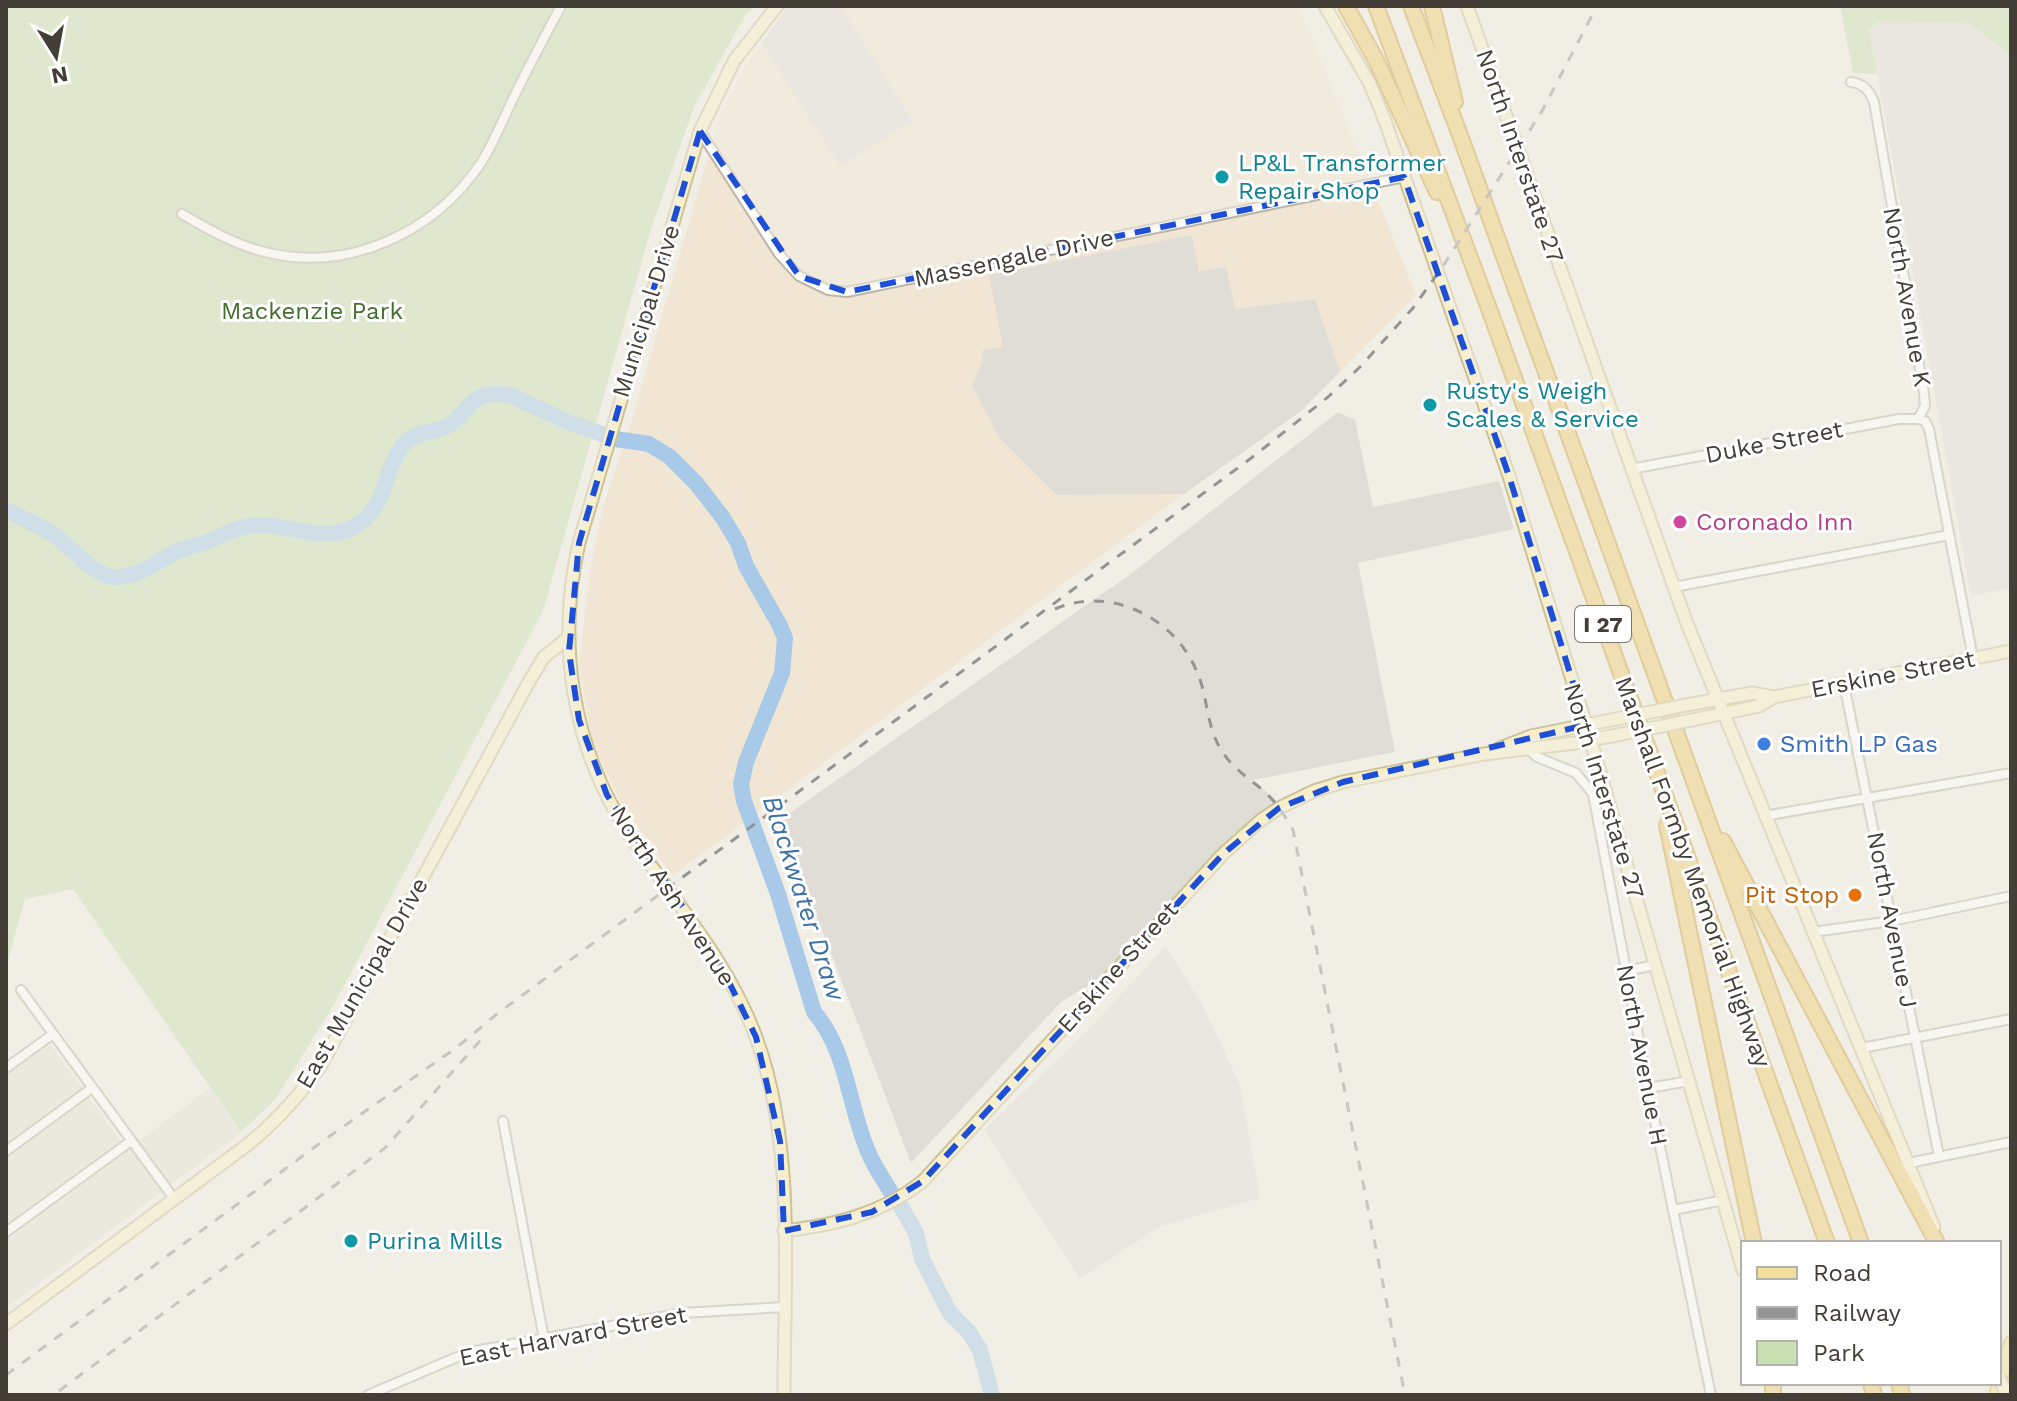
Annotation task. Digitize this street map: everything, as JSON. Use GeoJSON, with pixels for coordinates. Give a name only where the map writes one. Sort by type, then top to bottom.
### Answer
{"type":"FeatureCollection","features":[{"type":"Feature","properties":{"kind":"highway"},"geometry":{"type":"LineString","coordinates":[[1346,6],[1384,75],[1489,309]]}},
{"type":"Feature","properties":{"kind":"highway","name":"Marshall Formby Memorial Highway"},"geometry":{"type":"LineString","coordinates":[[1376,6],[1826,1241]]}},
{"type":"Feature","properties":{"kind":"highway","name":"Marshall Formby Memorial Highway"},"geometry":{"type":"LineString","coordinates":[[1411,6],[1860,1241]]}},
{"type":"Feature","properties":{"kind":"highway"},"geometry":{"type":"LineString","coordinates":[[1432,6],[1461,138]]}},
{"type":"Feature","properties":{"kind":"highway"},"geometry":{"type":"LineString","coordinates":[[1648,747],[1675,857],[1754,1241]]}},
{"type":"Feature","properties":{"kind":"highway"},"geometry":{"type":"LineString","coordinates":[[1700,800],[1939,1241]]}},
{"type":"Feature","properties":{"kind":"main road"},"geometry":{"type":"LineString","coordinates":[[2001,1378],[2011,1343]]}},
{"type":"Feature","properties":{"kind":"street"},"geometry":{"type":"LineString","coordinates":[[182,214],[213,232],[260,250],[295,257],[318,258],[355,253],[399,235],[447,203],[480,163],[561,6]]}},
{"type":"Feature","properties":{"kind":"street","name":"Municipal Drive"},"geometry":{"type":"LineString","coordinates":[[569,637],[573,568],[700,131],[734,61],[777,6]]}},
{"type":"Feature","properties":{"kind":"street","name":"North Interstate 27"},"geometry":{"type":"LineString","coordinates":[[1325,6],[1370,84],[1509,476],[1591,741],[1741,1263]]}},
{"type":"Feature","properties":{"kind":"street","name":"North Interstate 27"},"geometry":{"type":"LineString","coordinates":[[1467,6],[1674,587],[1764,816],[1939,1241]]}},
{"type":"Feature","properties":{"kind":"street","name":"North Avenue K"},"geometry":{"type":"LineString","coordinates":[[1851,82],[1870,91],[1874,102],[1924,393],[1925,406],[1918,419],[1925,421],[1929,429],[1973,658]]}},
{"type":"Feature","properties":{"kind":"street","name":"Massengale Drive"},"geometry":{"type":"LineString","coordinates":[[700,131],[779,254],[799,276],[828,290],[847,292],[1404,177]]}},
{"type":"Feature","properties":{"kind":"street","name":"Duke Street"},"geometry":{"type":"LineString","coordinates":[[1631,469],[1899,419],[1918,419]]}},
{"type":"Feature","properties":{"kind":"street"},"geometry":{"type":"LineString","coordinates":[[1674,587],[1949,535]]}},
{"type":"Feature","properties":{"kind":"street","name":"East Municipal Drive"},"geometry":{"type":"LineString","coordinates":[[6,1324],[269,1128],[298,1097],[320,1067],[530,680],[544,657],[569,637]]}},
{"type":"Feature","properties":{"kind":"street","name":"North Ash Avenue"},"geometry":{"type":"LineString","coordinates":[[569,637],[571,674],[579,720],[585,743],[607,795],[630,836],[716,956],[741,1001],[767,1070],[780,1141],[784,1231],[784,1395]]}},
{"type":"Feature","properties":{"kind":"street","name":"Erskine Street"},"geometry":{"type":"LineString","coordinates":[[784,1231],[832,1224],[872,1212],[894,1202],[923,1181],[1202,875],[1261,820],[1297,798],[1343,782],[1484,754],[1591,741],[1759,706],[1774,697],[2011,651]]}},
{"type":"Feature","properties":{"kind":"street","name":"North Avenue J"},"geometry":{"type":"LineString","coordinates":[[1844,684],[1939,1156]]}},
{"type":"Feature","properties":{"kind":"street","name":"Erskine Street"},"geometry":{"type":"LineString","coordinates":[[1484,754],[1531,736],[1686,705],[1752,693],[1774,697]]}},
{"type":"Feature","properties":{"kind":"street","name":"North Avenue H"},"geometry":{"type":"LineString","coordinates":[[1528,749],[1537,757],[1576,773],[1593,794],[1648,1088],[1711,1395]]}},
{"type":"Feature","properties":{"kind":"street"},"geometry":{"type":"LineString","coordinates":[[1764,816],[2011,773]]}},
{"type":"Feature","properties":{"kind":"street"},"geometry":{"type":"LineString","coordinates":[[1813,932],[1892,921],[2011,896]]}},
{"type":"Feature","properties":{"kind":"street"},"geometry":{"type":"LineString","coordinates":[[1626,971],[1655,965]]}},
{"type":"Feature","properties":{"kind":"street"},"geometry":{"type":"LineString","coordinates":[[21,990],[175,1200]]}},
{"type":"Feature","properties":{"kind":"street"},"geometry":{"type":"LineString","coordinates":[[1862,1048],[2011,1019]]}},
{"type":"Feature","properties":{"kind":"street"},"geometry":{"type":"LineString","coordinates":[[6,1068],[53,1034]]}},
{"type":"Feature","properties":{"kind":"street"},"geometry":{"type":"LineString","coordinates":[[1648,1088],[1690,1081]]}},
{"type":"Feature","properties":{"kind":"street"},"geometry":{"type":"LineString","coordinates":[[6,1151],[92,1088]]}},
{"type":"Feature","properties":{"kind":"street"},"geometry":{"type":"LineString","coordinates":[[503,1121],[544,1339]]}},
{"type":"Feature","properties":{"kind":"street"},"geometry":{"type":"LineString","coordinates":[[6,1232],[131,1141]]}},
{"type":"Feature","properties":{"kind":"street"},"geometry":{"type":"LineString","coordinates":[[1909,1163],[2011,1142]]}},
{"type":"Feature","properties":{"kind":"street"},"geometry":{"type":"LineString","coordinates":[[1673,1210],[1724,1200]]}},
{"type":"Feature","properties":{"kind":"street","name":"East Harvard Street"},"geometry":{"type":"LineString","coordinates":[[368,1395],[469,1352],[683,1313],[785,1307]]}},
{"type":"Feature","properties":{"kind":"highlighted area"},"geometry":{"type":"Polygon","coordinates":[[[700,131],[799,276],[847,292],[1404,177],[1509,476],[1586,725],[1343,782],[1279,808],[1223,854],[923,1181],[872,1212],[784,1231],[780,1141],[756,1037],[716,956],[607,795],[579,720],[569,652],[579,543],[700,131]]]}},
{"type":"Feature","properties":{"kind":"shaded area"},"geometry":{"type":"Polygon","coordinates":[[[787,6],[841,6],[913,121],[840,166],[762,43],[787,6]]]}},
{"type":"Feature","properties":{"kind":"shaded area"},"geometry":{"type":"Polygon","coordinates":[[[841,6],[1299,6],[1416,295],[1301,411],[1184,494],[672,876],[620,801],[593,744],[579,664],[589,576],[603,508],[633,416],[719,119],[748,62],[762,43],[841,166],[913,121],[841,6]]]}},
{"type":"Feature","properties":{"kind":"shaded area"},"geometry":{"type":"Polygon","coordinates":[[[1879,21],[1969,23],[2011,56],[2011,588],[1971,596],[1869,29],[1879,21]]]}},
{"type":"Feature","properties":{"kind":"shaded area"},"geometry":{"type":"Polygon","coordinates":[[[1192,235],[1199,272],[1226,267],[1235,309],[1315,299],[1340,372],[1301,411],[1184,494],[1057,495],[999,437],[972,386],[983,360],[981,351],[1003,347],[989,275],[1192,235]]]}},
{"type":"Feature","properties":{"kind":"shaded area"},"geometry":{"type":"Polygon","coordinates":[[[1338,412],[1355,420],[1373,507],[1499,481],[1514,529],[1358,563],[1395,752],[1253,780],[1278,802],[1241,828],[1212,856],[1107,974],[1061,1002],[911,1163],[806,888],[777,822],[1132,573],[1338,412]]]}},
{"type":"Feature","properties":{"kind":"shaded area"},"geometry":{"type":"Polygon","coordinates":[[[1166,946],[1203,1006],[1240,1085],[1260,1198],[1161,1226],[1080,1279],[984,1130],[1086,1032],[1166,946]]]}},
{"type":"Feature","properties":{"kind":"shaded area"},"geometry":{"type":"Polygon","coordinates":[[[48,1041],[127,1150],[210,1088],[241,1132],[6,1308],[6,1072],[48,1041]]]}},
{"type":"Feature","properties":{"kind":"green space","name":"Mackenzie Park"},"geometry":{"type":"Polygon","coordinates":[[[6,6],[756,6],[746,14],[694,107],[651,229],[543,611],[336,1001],[275,1100],[241,1132],[73,889],[25,899],[6,967],[6,6]]]}},
{"type":"Feature","properties":{"kind":"green space"},"geometry":{"type":"Polygon","coordinates":[[[1840,6],[2011,6],[2011,56],[1969,23],[1879,21],[1869,30],[1877,74],[1853,73],[1840,6]]]}},
{"type":"Feature","properties":{"kind":"waterway","name":"Blackwater Draw"},"geometry":{"type":"LineString","coordinates":[[6,510],[50,532],[101,573],[117,577],[134,574],[175,552],[244,527],[272,526],[329,534],[343,531],[357,525],[374,508],[395,458],[406,442],[449,425],[475,400],[492,394],[510,395],[568,422],[616,439],[649,444],[670,457],[696,483],[723,518],[785,638],[782,673],[746,762],[741,784],[744,801],[778,894],[814,1012],[834,1045],[863,1138],[872,1161],[892,1194]]}},
{"type":"Feature","properties":{"kind":"waterway","name":"Blackwater Draw"},"geometry":{"type":"LineString","coordinates":[[900,1205],[916,1233],[922,1259],[950,1313],[969,1332],[980,1350],[992,1395]]}},
{"type":"Feature","properties":{"kind":"railway"},"geometry":{"type":"LineString","coordinates":[[6,1375],[327,1138],[456,1048],[497,1014],[1254,456],[1328,397],[1360,367],[1413,308],[1445,263],[1542,111],[1597,6]]}},
{"type":"Feature","properties":{"kind":"railway"},"geometry":{"type":"LineString","coordinates":[[1055,609],[1098,601],[1119,604],[1139,611],[1173,636],[1197,672],[1212,730],[1224,755],[1264,791],[1293,830],[1405,1395]]}},
{"type":"Feature","properties":{"kind":"railway"},"geometry":{"type":"LineString","coordinates":[[59,1391],[385,1148],[486,1034]]}},
{"type":"Feature","properties":{"kind":"place","name":"LP&L Transformer Repair Shop"},"geometry":{"type":"Point","coordinates":[1222,177]}},
{"type":"Feature","properties":{"kind":"place","name":"Rusty's Weigh Scales & Service"},"geometry":{"type":"Point","coordinates":[1430,405]}},
{"type":"Feature","properties":{"kind":"place","name":"Coronado Inn"},"geometry":{"type":"Point","coordinates":[1680,522]}},
{"type":"Feature","properties":{"kind":"place","name":"Smith LP Gas"},"geometry":{"type":"Point","coordinates":[1764,744]}},
{"type":"Feature","properties":{"kind":"place","name":"Pit Stop"},"geometry":{"type":"Point","coordinates":[1855,895]}},
{"type":"Feature","properties":{"kind":"place","name":"Purina Mills"},"geometry":{"type":"Point","coordinates":[351,1241]}}]}
